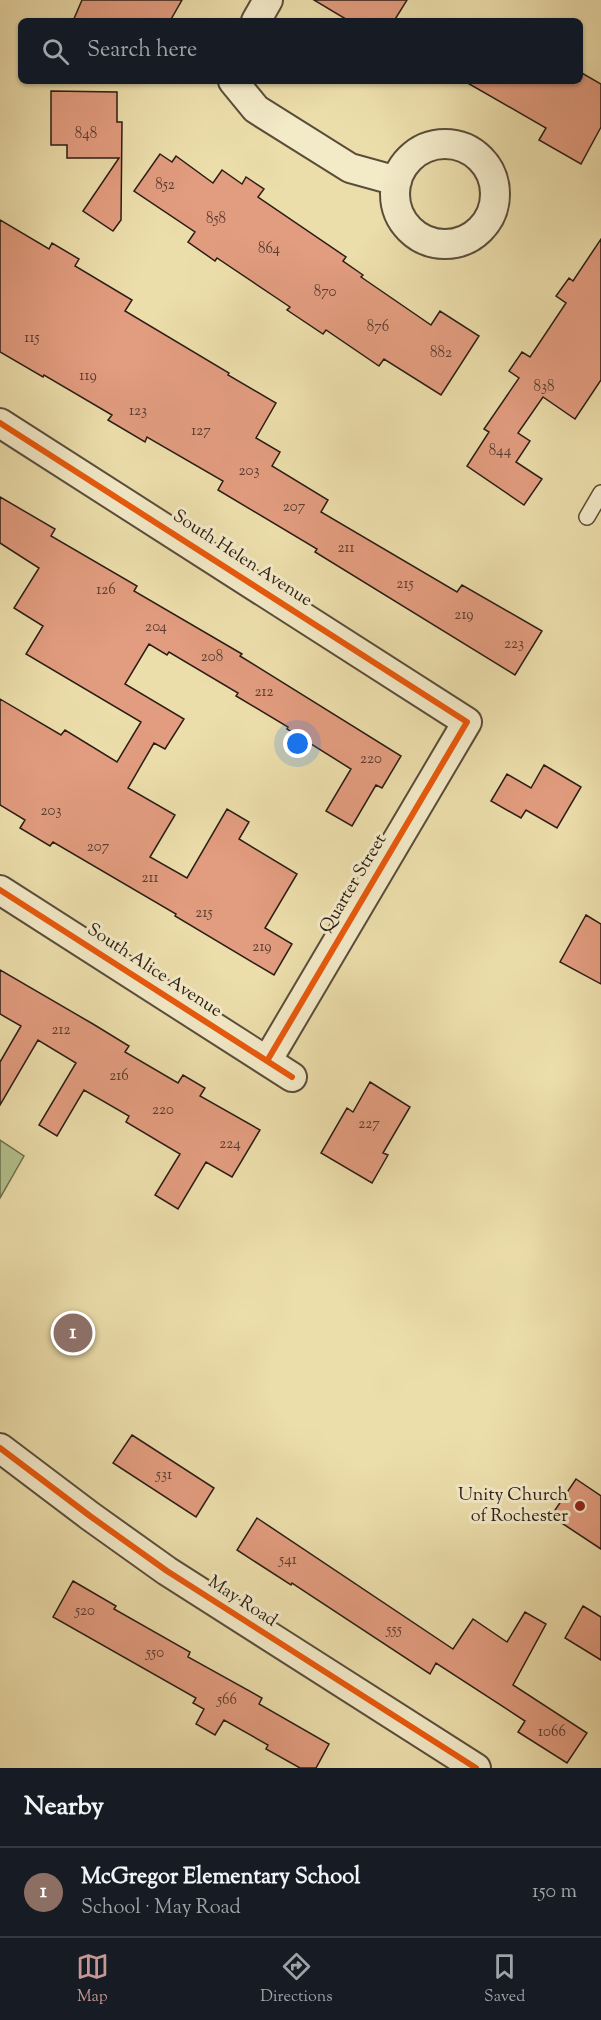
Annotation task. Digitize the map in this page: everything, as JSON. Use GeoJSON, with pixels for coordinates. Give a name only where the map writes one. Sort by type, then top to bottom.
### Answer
{"type":"FeatureCollection","features":[{"type":"Feature","properties":{"kind":"street"},"geometry":{"type":"LineString","coordinates":[[258,18],[268,0]]}},
{"type":"Feature","properties":{"kind":"street"},"geometry":{"type":"LineString","coordinates":[[235,84],[256,109],[350,168],[397,181]]}},
{"type":"Feature","properties":{"kind":"street","name":"South Helen Avenue"},"geometry":{"type":"LineString","coordinates":[[0,423],[467,722]]}},
{"type":"Feature","properties":{"kind":"street","name":"Quarter Street"},"geometry":{"type":"LineString","coordinates":[[267,1061],[467,722]]}},
{"type":"Feature","properties":{"kind":"street","name":"South Alice Avenue"},"geometry":{"type":"LineString","coordinates":[[0,890],[291,1077]]}},
{"type":"Feature","properties":{"kind":"street","name":"May Road"},"geometry":{"type":"LineString","coordinates":[[0,1448],[167,1571],[476,1768]]}},
{"type":"Feature","properties":{"kind":"lane"},"geometry":{"type":"LineString","coordinates":[[587,517],[601,493]]}},
{"type":"Feature","properties":{"kind":"green space"},"geometry":{"type":"Polygon","coordinates":[[[0,1140],[24,1156],[0,1198],[0,1140]]]}},
{"type":"Feature","properties":{"kind":"building"},"geometry":{"type":"Polygon","coordinates":[[[82,0],[182,0],[172,18],[74,18],[82,0]]]}},
{"type":"Feature","properties":{"kind":"building"},"geometry":{"type":"Polygon","coordinates":[[[314,0],[407,0],[396,18],[344,18],[314,0]]]}},
{"type":"Feature","properties":{"kind":"building"},"geometry":{"type":"Polygon","coordinates":[[[583,74],[601,84],[601,127],[581,164],[539,140],[546,128],[469,84],[583,84],[583,74]]]}},
{"type":"Feature","properties":{"kind":"building"},"geometry":{"type":"Polygon","coordinates":[[[51,91],[117,92],[117,122],[122,122],[121,220],[113,231],[83,211],[119,158],[67,158],[67,145],[51,145],[51,91]]]}},
{"type":"Feature","properties":{"kind":"building"},"geometry":{"type":"Polygon","coordinates":[[[160,154],[172,162],[176,156],[213,183],[222,170],[242,184],[246,177],[264,189],[258,197],[346,257],[343,261],[363,275],[361,277],[431,325],[440,311],[479,336],[441,395],[384,359],[379,366],[326,330],[323,334],[287,310],[290,307],[217,258],[215,261],[188,242],[195,232],[134,191],[160,154]]]}},
{"type":"Feature","properties":{"kind":"building"},"geometry":{"type":"Polygon","coordinates":[[[0,220],[49,249],[52,243],[79,259],[75,266],[132,300],[125,311],[276,403],[256,438],[280,452],[272,466],[328,500],[321,512],[457,592],[462,585],[542,631],[515,675],[315,552],[317,549],[218,490],[223,481],[147,437],[145,442],[108,420],[112,415],[0,352],[0,220]]]}},
{"type":"Feature","properties":{"kind":"building"},"geometry":{"type":"Polygon","coordinates":[[[601,239],[601,380],[575,419],[543,397],[518,433],[530,441],[516,462],[542,479],[524,505],[467,466],[489,432],[484,429],[519,378],[509,371],[522,352],[530,357],[566,303],[556,296],[569,278],[573,281],[601,239]]]}},
{"type":"Feature","properties":{"kind":"building"},"geometry":{"type":"Polygon","coordinates":[[[0,497],[55,529],[51,536],[137,586],[134,591],[242,654],[240,656],[401,756],[382,788],[376,785],[352,826],[326,811],[351,769],[236,696],[238,693],[169,652],[167,655],[149,644],[125,684],[184,719],[165,749],[154,743],[128,788],[175,815],[150,857],[187,878],[227,809],[249,822],[239,839],[297,874],[265,928],[292,944],[274,975],[53,842],[50,846],[20,828],[25,820],[0,805],[0,699],[61,735],[65,730],[117,762],[141,722],[26,654],[43,626],[14,608],[39,568],[0,543],[0,497]]]}},
{"type":"Feature","properties":{"kind":"building"},"geometry":{"type":"Polygon","coordinates":[[[544,765],[581,787],[557,828],[526,810],[521,818],[491,801],[507,774],[531,788],[544,765]]]}},
{"type":"Feature","properties":{"kind":"building"},"geometry":{"type":"Polygon","coordinates":[[[586,915],[601,924],[601,984],[560,962],[586,915]]]}},
{"type":"Feature","properties":{"kind":"building"},"geometry":{"type":"Polygon","coordinates":[[[0,970],[129,1046],[125,1052],[178,1083],[183,1075],[205,1088],[200,1096],[260,1130],[232,1177],[206,1162],[178,1209],[155,1195],[180,1154],[126,1122],[129,1116],[84,1090],[57,1136],[39,1125],[76,1063],[38,1040],[0,1105],[0,1062],[21,1026],[0,1014],[0,970]]]}},
{"type":"Feature","properties":{"kind":"building"},"geometry":{"type":"Polygon","coordinates":[[[370,1082],[410,1107],[383,1153],[388,1155],[372,1183],[321,1153],[347,1108],[353,1112],[370,1082]]]}},
{"type":"Feature","properties":{"kind":"building"},"geometry":{"type":"Polygon","coordinates":[[[132,1435],[214,1488],[196,1517],[113,1463],[132,1435]]]}},
{"type":"Feature","properties":{"kind":"building","name":"Unity Church of Rochester"},"geometry":{"type":"Polygon","coordinates":[[[576,1479],[601,1496],[601,1549],[551,1516],[576,1479]]]}},
{"type":"Feature","properties":{"kind":"building"},"geometry":{"type":"Polygon","coordinates":[[[257,1518],[453,1649],[473,1619],[507,1642],[525,1612],[546,1624],[513,1685],[587,1733],[567,1763],[518,1732],[525,1721],[436,1663],[430,1674],[292,1583],[291,1585],[237,1550],[257,1518]]]}},
{"type":"Feature","properties":{"kind":"building"},"geometry":{"type":"Polygon","coordinates":[[[73,1581],[116,1606],[114,1609],[190,1652],[188,1657],[262,1698],[259,1704],[329,1744],[316,1768],[300,1768],[266,1749],[268,1745],[224,1720],[215,1735],[196,1724],[204,1709],[193,1703],[196,1698],[53,1617],[73,1581]]]}},
{"type":"Feature","properties":{"kind":"building"},"geometry":{"type":"Polygon","coordinates":[[[583,1606],[601,1617],[601,1660],[565,1638],[583,1606]]]}},
{"type":"Feature","properties":{"kind":"cycle path"},"geometry":{"type":"LineString","coordinates":[[0,423],[467,722],[267,1061]]}},
{"type":"Feature","properties":{"kind":"cycle path"},"geometry":{"type":"LineString","coordinates":[[0,890],[292,1077]]}},
{"type":"Feature","properties":{"kind":"cycle path"},"geometry":{"type":"LineString","coordinates":[[0,1448],[167,1571],[476,1768]]}},
{"type":"Feature","properties":{"kind":"place","name":"McGregor Elementary School"},"geometry":{"type":"Point","coordinates":[73,1333]}},
{"type":"Feature","properties":{"kind":"place","name":"Unity Church of Rochester"},"geometry":{"type":"Point","coordinates":[580,1506]}}]}
